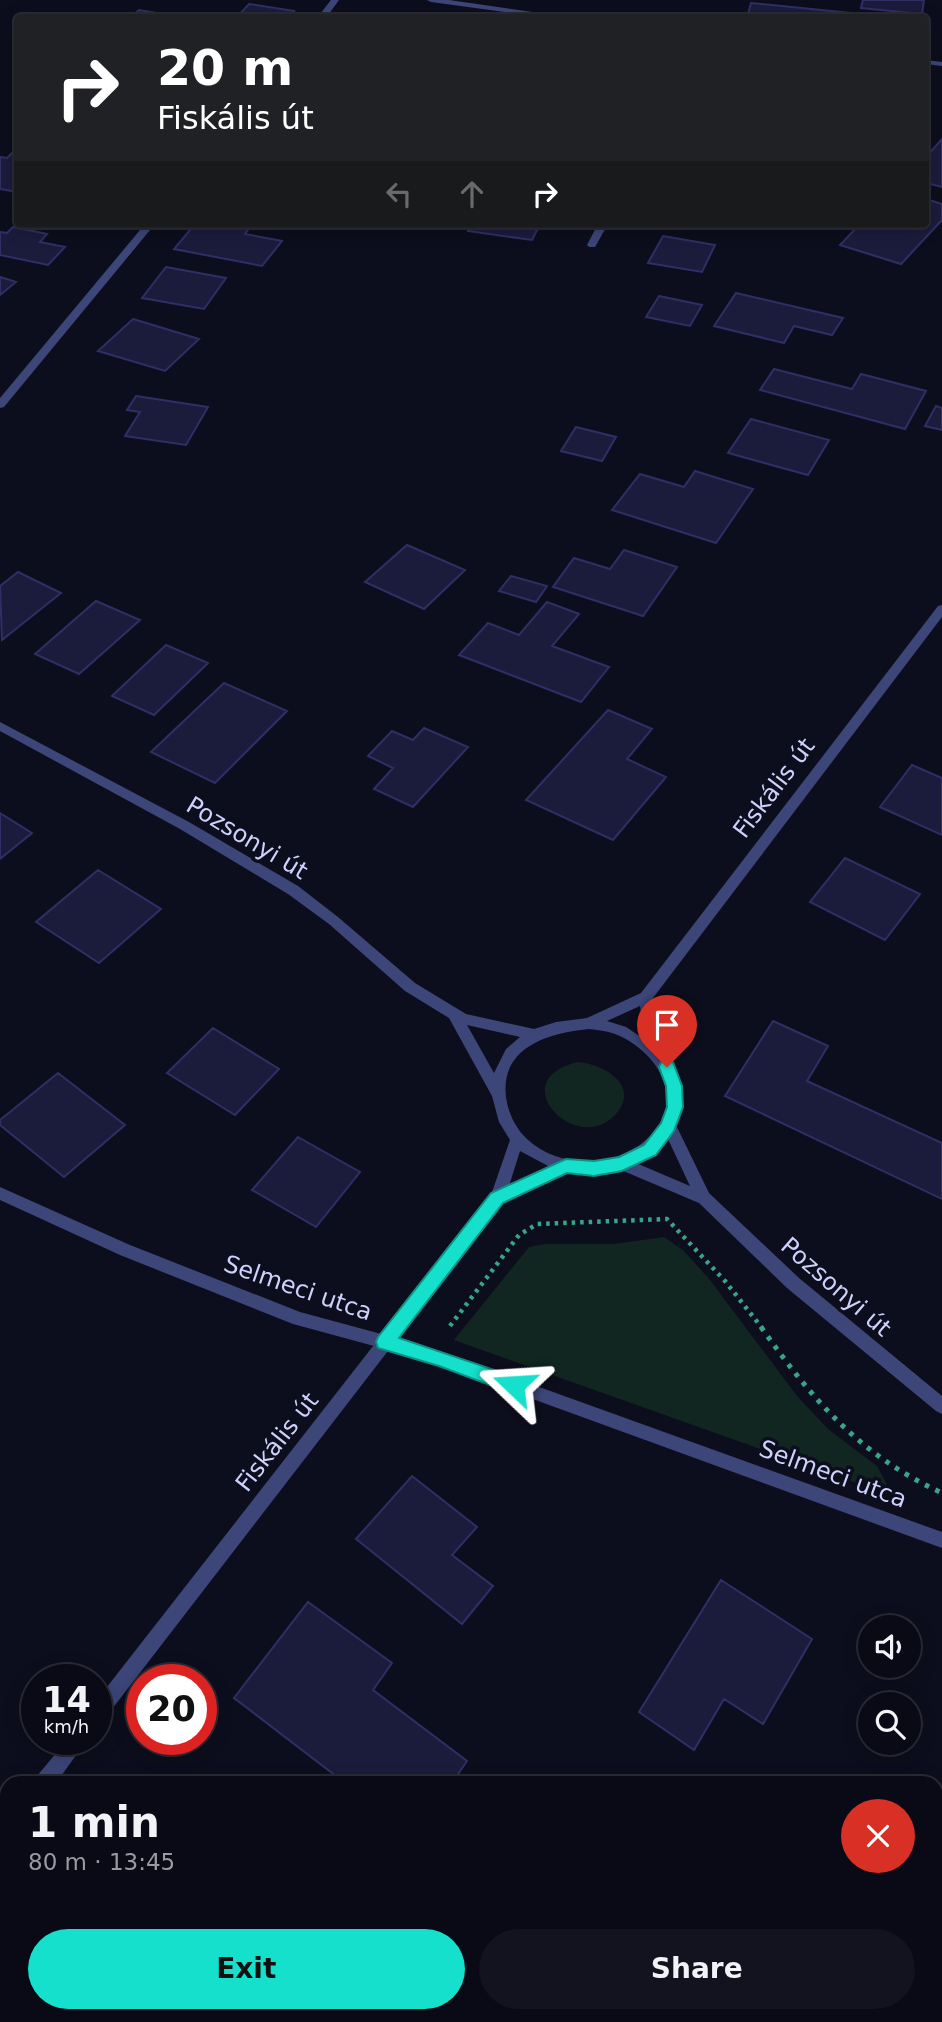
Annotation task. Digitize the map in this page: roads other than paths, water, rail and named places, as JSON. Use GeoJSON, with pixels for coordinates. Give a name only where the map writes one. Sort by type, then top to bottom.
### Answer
{"type":"FeatureCollection","features":[{"type":"Feature","properties":{"kind":"street"},"geometry":{"type":"LineString","coordinates":[[323,14],[335,0]]}},
{"type":"Feature","properties":{"kind":"street"},"geometry":{"type":"LineString","coordinates":[[430,0],[539,14]]}},
{"type":"Feature","properties":{"kind":"street"},"geometry":{"type":"LineString","coordinates":[[0,405],[147,228]]}},
{"type":"Feature","properties":{"kind":"street"},"geometry":{"type":"LineString","coordinates":[[592,245],[601,228]]}},
{"type":"Feature","properties":{"kind":"street","name":"Fiskális út"},"geometry":{"type":"LineString","coordinates":[[589,1023],[646,997],[942,609]]}},
{"type":"Feature","properties":{"kind":"street","name":"Pozsonyi út"},"geometry":{"type":"LineString","coordinates":[[0,726],[239,856],[296,892],[346,930],[404,982],[454,1015],[535,1035]]}},
{"type":"Feature","properties":{"kind":"street"},"geometry":{"type":"LineString","coordinates":[[646,997],[653,1050]]}},
{"type":"Feature","properties":{"kind":"street","name":"Pozsonyi út"},"geometry":{"type":"LineString","coordinates":[[454,1015],[497,1092]]}},
{"type":"Feature","properties":{"kind":"street"},"geometry":{"type":"LineString","coordinates":[[589,1023],[624,1032],[653,1050],[667,1067],[674,1086],[675,1107],[668,1126],[650,1150],[622,1164],[594,1168],[566,1166],[539,1156],[517,1140],[502,1117],[497,1092],[500,1074],[519,1046],[535,1035],[561,1025],[589,1023]]}},
{"type":"Feature","properties":{"kind":"street","name":"Pozsonyi út"},"geometry":{"type":"LineString","coordinates":[[668,1126],[704,1198],[793,1283],[942,1406]]}},
{"type":"Feature","properties":{"kind":"street","name":"Fiskális út"},"geometry":{"type":"LineString","coordinates":[[112,1695],[497,1198],[517,1140]]}},
{"type":"Feature","properties":{"kind":"street","name":"Pozsonyi út"},"geometry":{"type":"LineString","coordinates":[[622,1164],[704,1198]]}},
{"type":"Feature","properties":{"kind":"street","name":"Fiskális út"},"geometry":{"type":"LineString","coordinates":[[497,1198],[566,1166]]}},
{"type":"Feature","properties":{"kind":"street","name":"Selmeci utca"},"geometry":{"type":"LineString","coordinates":[[0,1193],[125,1250],[299,1319],[428,1355],[942,1539]]}},
{"type":"Feature","properties":{"kind":"street"},"geometry":{"type":"LineString","coordinates":[[50,1776],[66,1755]]}}]}
